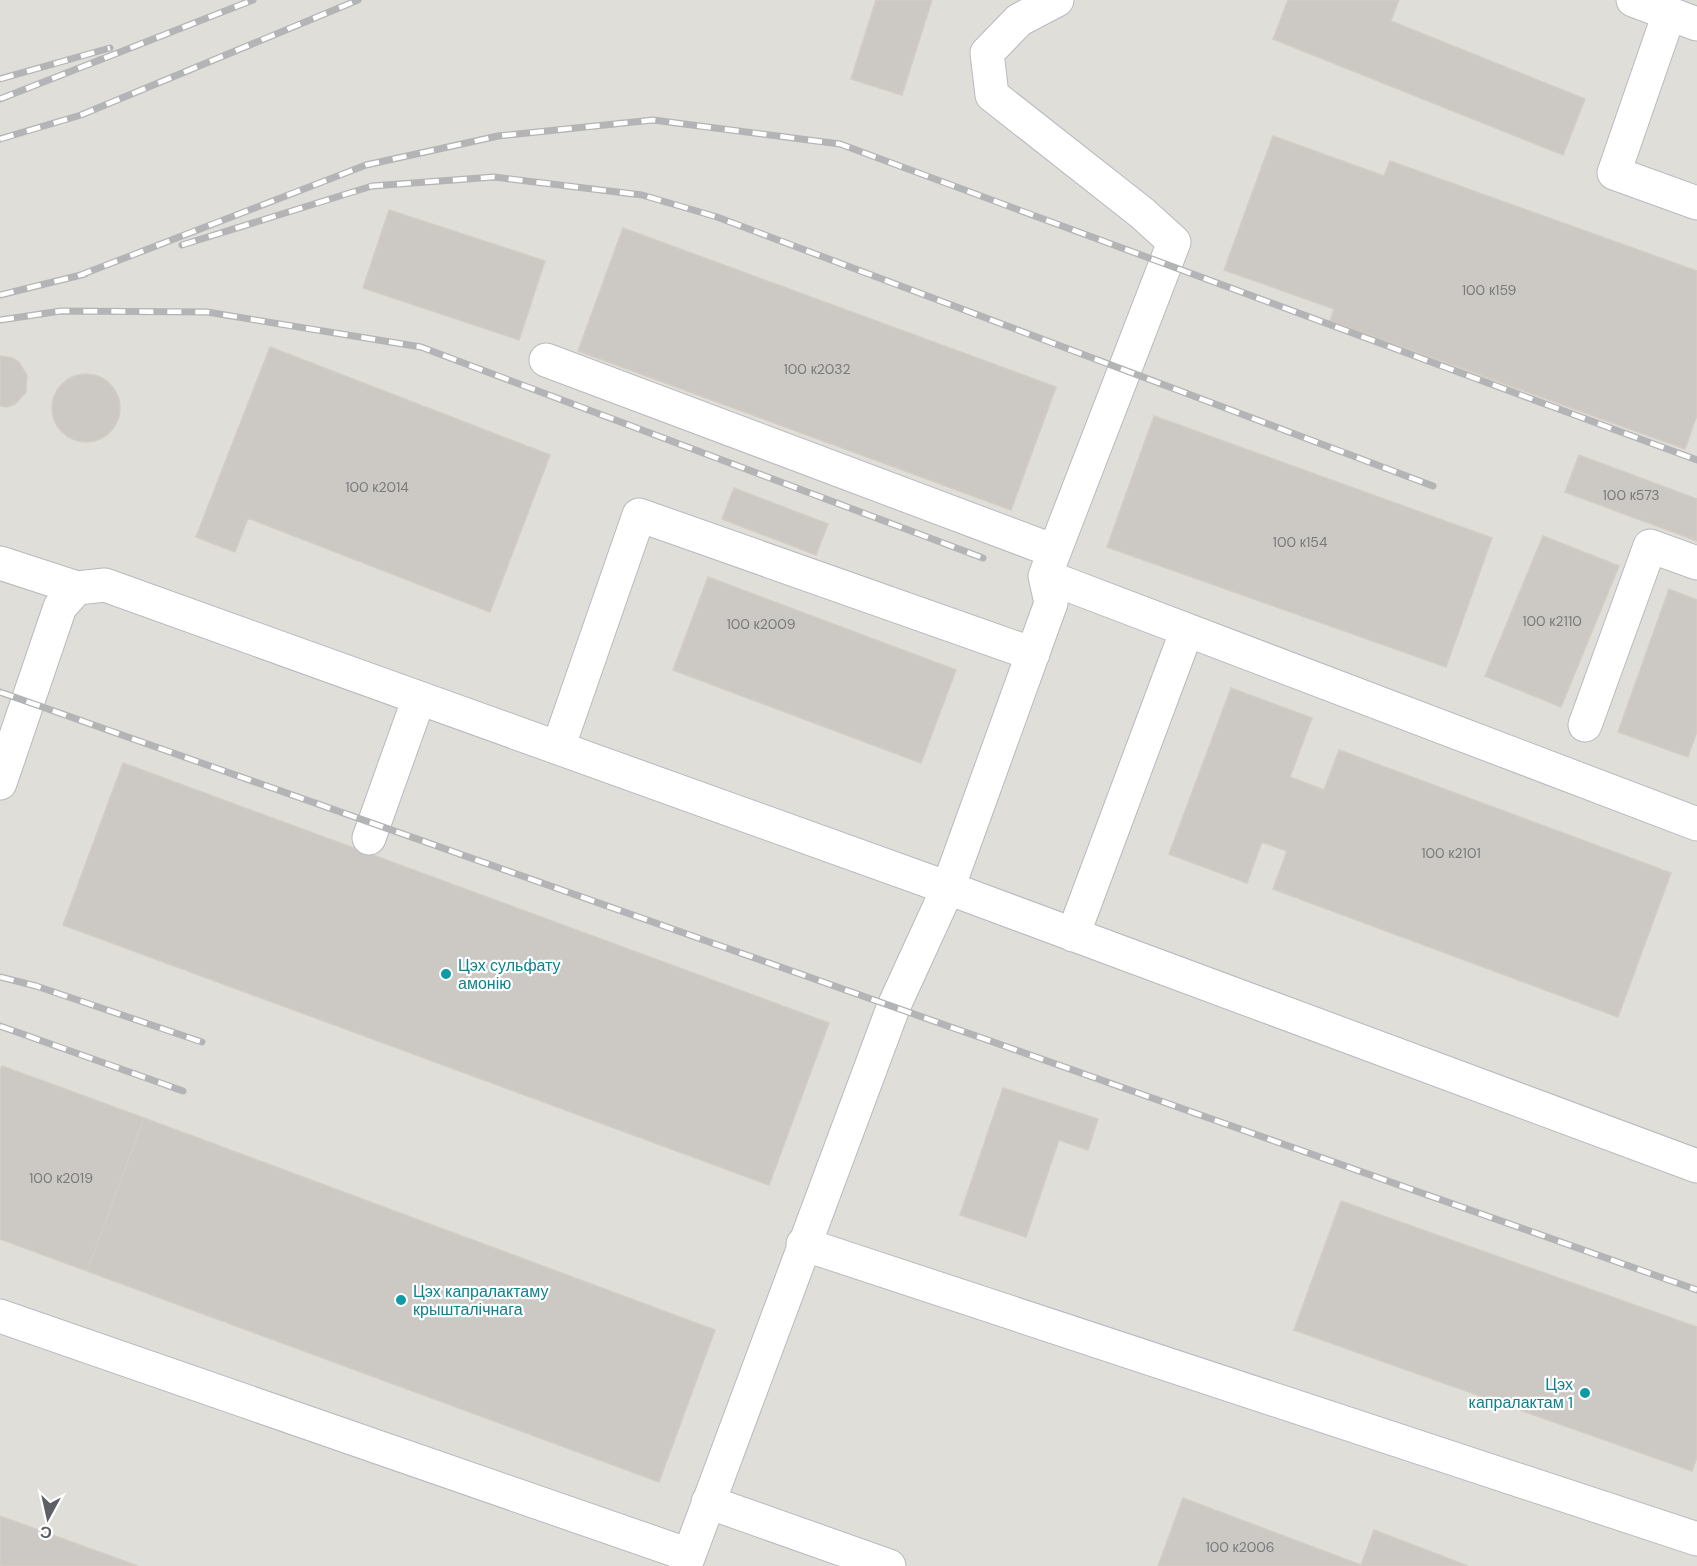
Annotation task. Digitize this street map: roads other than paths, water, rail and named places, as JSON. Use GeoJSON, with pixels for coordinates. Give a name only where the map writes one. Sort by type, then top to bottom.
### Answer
{"type":"FeatureCollection","features":[{"type":"Feature","properties":{"kind":"lane"},"geometry":{"type":"LineString","coordinates":[[0,1316],[687,1561],[892,1008],[948,888],[1051,603],[1049,564],[1174,242],[1142,213],[992,95],[987,53],[1019,20],[1057,0]]}},
{"type":"Feature","properties":{"kind":"lane"},"geometry":{"type":"LineString","coordinates":[[1633,0],[1683,19],[1614,173],[1697,203]]}},
{"type":"Feature","properties":{"kind":"lane"},"geometry":{"type":"LineString","coordinates":[[546,360],[1049,564],[1187,630],[1697,824]]}},
{"type":"Feature","properties":{"kind":"lane"},"geometry":{"type":"LineString","coordinates":[[558,748],[639,514],[1033,654]]}},
{"type":"Feature","properties":{"kind":"lane"},"geometry":{"type":"LineString","coordinates":[[1585,725],[1650,546],[1697,563]]}},
{"type":"Feature","properties":{"kind":"lane"},"geometry":{"type":"LineString","coordinates":[[0,562],[77,588],[105,585],[948,888],[1697,1166]]}},
{"type":"Feature","properties":{"kind":"lane"},"geometry":{"type":"LineString","coordinates":[[0,783],[8,738],[60,607],[77,588]]}},
{"type":"Feature","properties":{"kind":"lane"},"geometry":{"type":"LineString","coordinates":[[1073,935],[1187,630]]}},
{"type":"Feature","properties":{"kind":"lane"},"geometry":{"type":"LineString","coordinates":[[369,838],[419,698]]}},
{"type":"Feature","properties":{"kind":"lane"},"geometry":{"type":"LineString","coordinates":[[803,1244],[1697,1539]]}},
{"type":"Feature","properties":{"kind":"lane"},"geometry":{"type":"LineString","coordinates":[[708,1502],[889,1566]]}},
{"type":"Feature","properties":{"kind":"railway"},"geometry":{"type":"LineString","coordinates":[[0,99],[253,0]]}},
{"type":"Feature","properties":{"kind":"railway"},"geometry":{"type":"LineString","coordinates":[[0,139],[81,115],[358,0]]}},
{"type":"Feature","properties":{"kind":"railway"},"geometry":{"type":"LineString","coordinates":[[0,79],[110,48]]}},
{"type":"Feature","properties":{"kind":"railway"},"geometry":{"type":"LineString","coordinates":[[78,276],[366,165],[498,136],[653,120],[840,144],[1697,460]]}},
{"type":"Feature","properties":{"kind":"railway"},"geometry":{"type":"LineString","coordinates":[[182,245],[372,186],[494,177],[642,195],[717,217],[1433,486]]}},
{"type":"Feature","properties":{"kind":"railway"},"geometry":{"type":"LineString","coordinates":[[0,295],[85,274]]}},
{"type":"Feature","properties":{"kind":"railway"},"geometry":{"type":"LineString","coordinates":[[0,320],[61,311],[207,312],[421,347],[983,558]]}},
{"type":"Feature","properties":{"kind":"railway"},"geometry":{"type":"LineString","coordinates":[[0,692],[1697,1290]]}},
{"type":"Feature","properties":{"kind":"railway"},"geometry":{"type":"LineString","coordinates":[[0,977],[36,986],[202,1042]]}},
{"type":"Feature","properties":{"kind":"railway"},"geometry":{"type":"LineString","coordinates":[[0,1026],[183,1091]]}},
{"type":"Feature","properties":{"kind":"place","name":"Цэх сульфату амонію"},"geometry":{"type":"Point","coordinates":[446,974]}},
{"type":"Feature","properties":{"kind":"place","name":"Цэх капралактаму крышталічнага"},"geometry":{"type":"Point","coordinates":[401,1300]}},
{"type":"Feature","properties":{"kind":"place","name":"Цэх капралактам 1"},"geometry":{"type":"Point","coordinates":[1585,1393]}}]}
